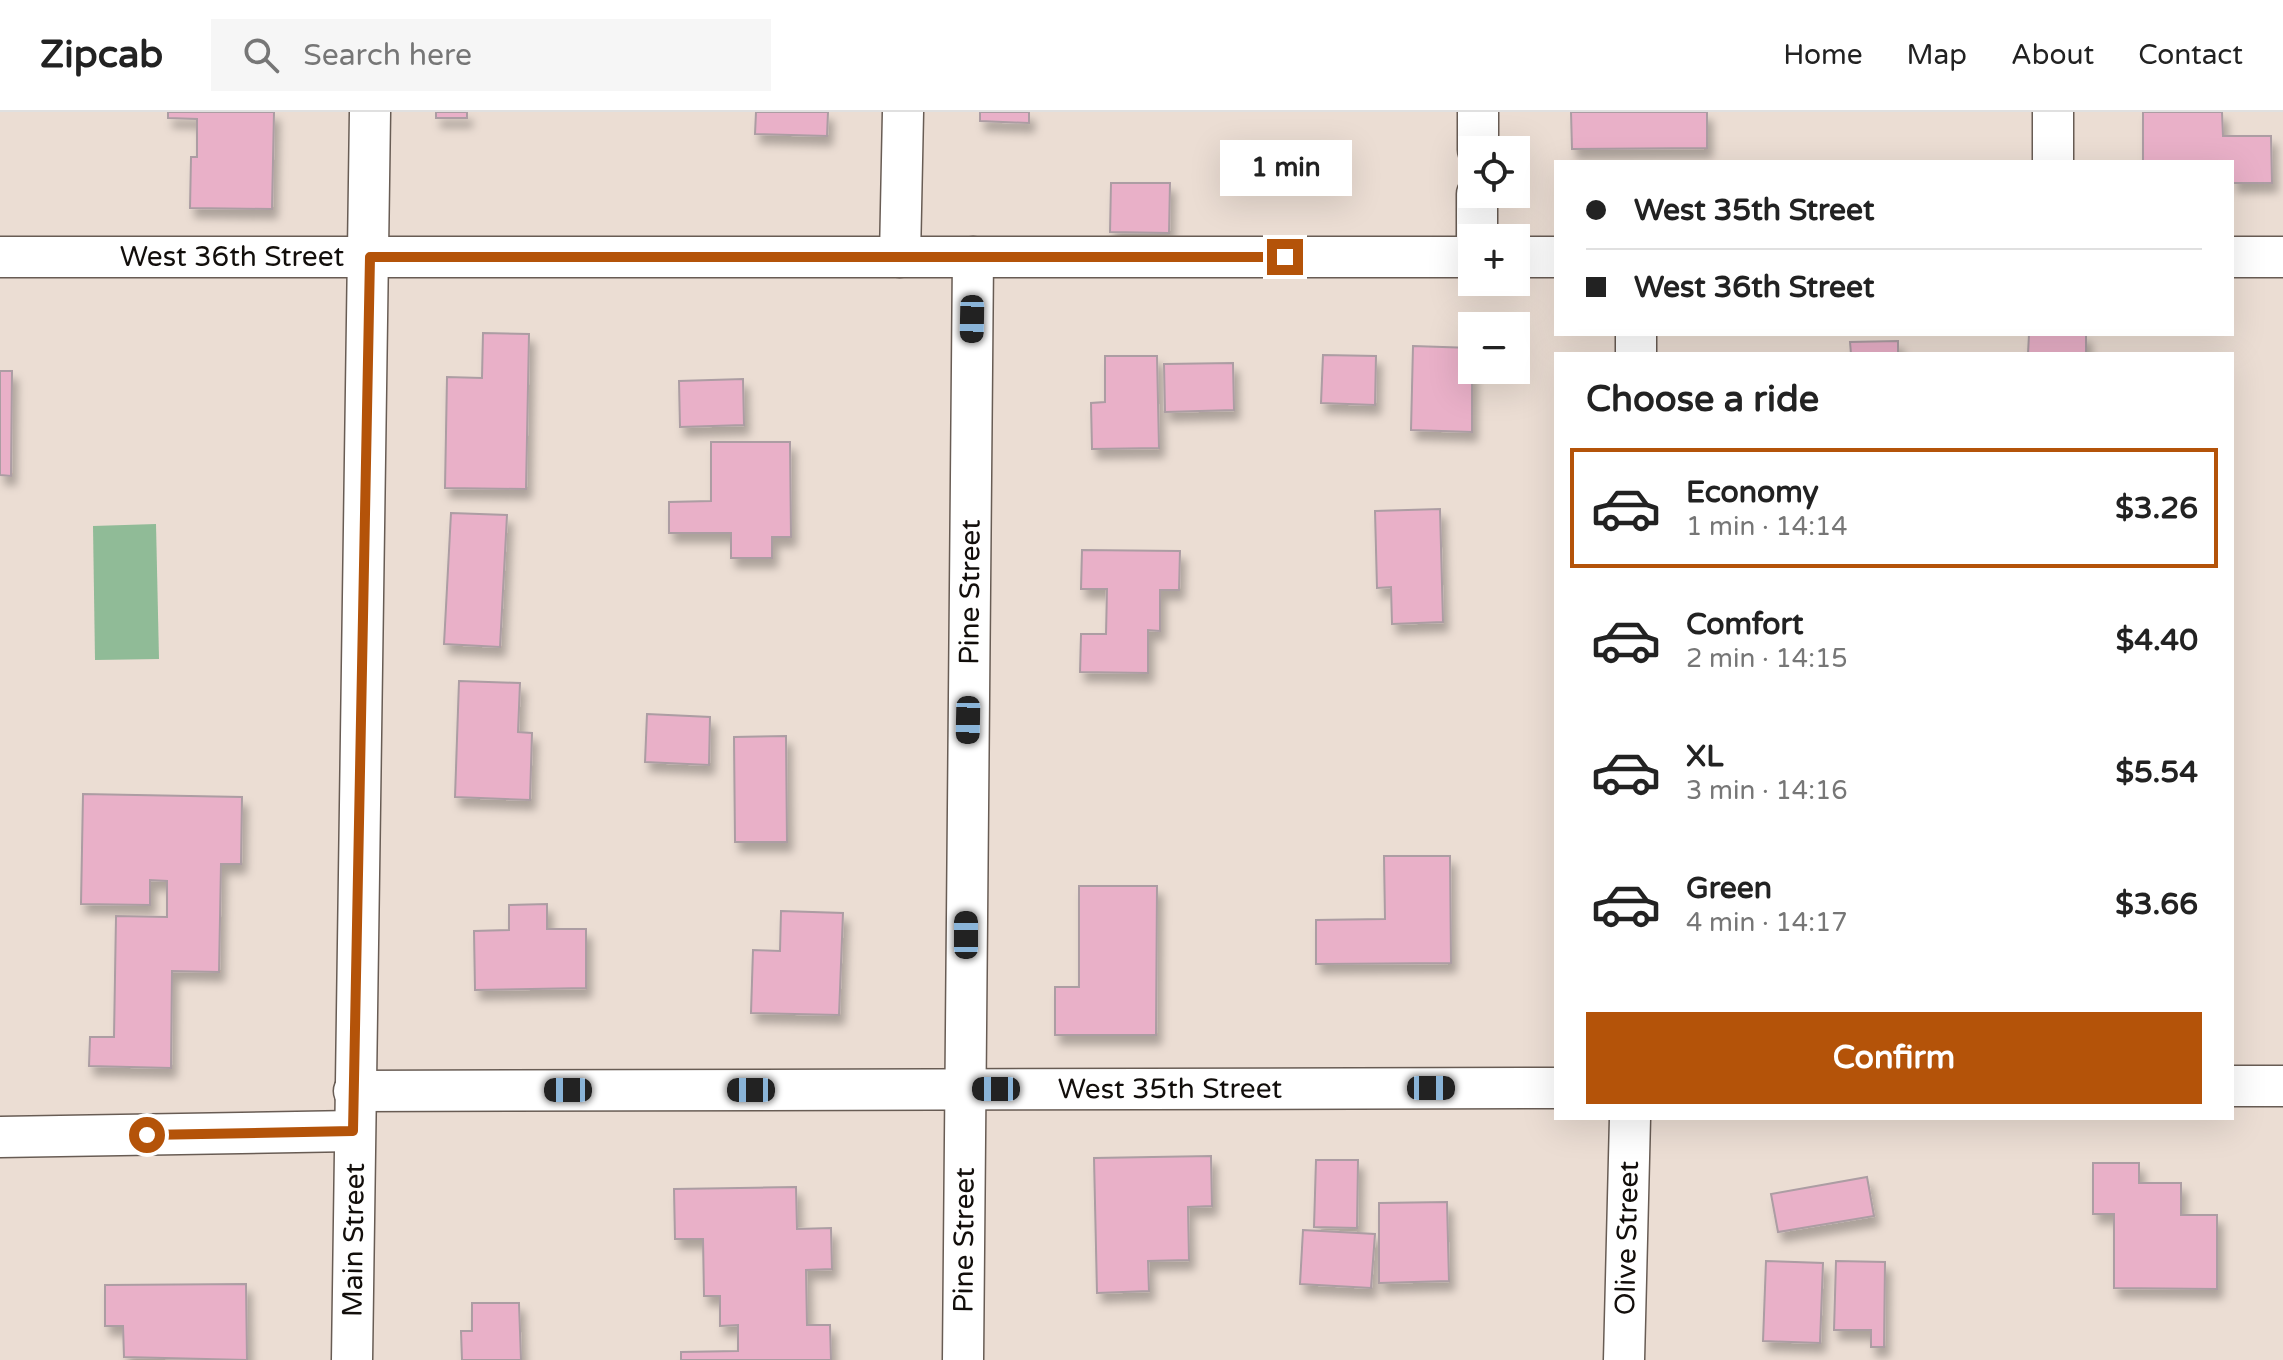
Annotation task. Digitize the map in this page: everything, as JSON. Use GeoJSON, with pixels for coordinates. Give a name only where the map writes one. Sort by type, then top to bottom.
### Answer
{"type":"FeatureCollection","features":[{"type":"Feature","properties":{"kind":"street","name":"Main Street"},"geometry":{"type":"LineString","coordinates":[[352,1360],[370,112]]}},
{"type":"Feature","properties":{"kind":"street"},"geometry":{"type":"LineString","coordinates":[[900,257],[903,112]]}},
{"type":"Feature","properties":{"kind":"street"},"geometry":{"type":"LineString","coordinates":[[1478,112],[1478,136]]}},
{"type":"Feature","properties":{"kind":"street"},"geometry":{"type":"LineString","coordinates":[[2053,112],[2053,160]]}},
{"type":"Feature","properties":{"kind":"street","name":"West 36th Street"},"geometry":{"type":"LineString","coordinates":[[0,257],[1458,257]]}},
{"type":"Feature","properties":{"kind":"street","name":"Pine Street"},"geometry":{"type":"LineString","coordinates":[[963,1360],[973,257]]}},
{"type":"Feature","properties":{"kind":"street"},"geometry":{"type":"LineString","coordinates":[[1530,257],[1554,257]]}},
{"type":"Feature","properties":{"kind":"street"},"geometry":{"type":"LineString","coordinates":[[2234,257],[2283,257]]}},
{"type":"Feature","properties":{"kind":"street"},"geometry":{"type":"LineString","coordinates":[[2234,1086],[2283,1086]]}},
{"type":"Feature","properties":{"kind":"street","name":"West 35th Street"},"geometry":{"type":"LineString","coordinates":[[354,1091],[1554,1088]]}},
{"type":"Feature","properties":{"kind":"street","name":"Olive Street"},"geometry":{"type":"LineString","coordinates":[[1624,1360],[1630,1120]]}},
{"type":"Feature","properties":{"kind":"street"},"geometry":{"type":"LineString","coordinates":[[0,1137],[353,1131]]}},
{"type":"Feature","properties":{"kind":"green space"},"geometry":{"type":"Polygon","coordinates":[[[156,524],[159,659],[95,660],[93,526],[156,524]]]}},
{"type":"Feature","properties":{"kind":"building"},"geometry":{"type":"Polygon","coordinates":[[[168,112],[274,112],[272,209],[190,208],[191,157],[197,157],[197,119],[168,118],[168,112]]]}},
{"type":"Feature","properties":{"kind":"building"},"geometry":{"type":"Polygon","coordinates":[[[436,112],[467,112],[467,118],[436,118],[436,112]]]}},
{"type":"Feature","properties":{"kind":"building"},"geometry":{"type":"Polygon","coordinates":[[[756,112],[828,112],[827,136],[755,134],[756,112]]]}},
{"type":"Feature","properties":{"kind":"building"},"geometry":{"type":"Polygon","coordinates":[[[980,112],[1029,112],[1029,123],[980,121],[980,112]]]}},
{"type":"Feature","properties":{"kind":"building"},"geometry":{"type":"Polygon","coordinates":[[[1571,112],[1707,112],[1707,148],[1572,149],[1571,112]]]}},
{"type":"Feature","properties":{"kind":"building"},"geometry":{"type":"Polygon","coordinates":[[[2143,112],[2222,112],[2223,136],[2271,136],[2272,183],[2234,183],[2234,160],[2143,160],[2143,112]]]}},
{"type":"Feature","properties":{"kind":"building"},"geometry":{"type":"Polygon","coordinates":[[[1111,183],[1170,183],[1169,233],[1110,232],[1111,183]]]}},
{"type":"Feature","properties":{"kind":"building"},"geometry":{"type":"Polygon","coordinates":[[[483,333],[529,334],[526,489],[445,488],[447,377],[482,378],[483,333]]]}},
{"type":"Feature","properties":{"kind":"building"},"geometry":{"type":"Polygon","coordinates":[[[2029,336],[2086,336],[2086,352],[2028,352],[2029,336]]]}},
{"type":"Feature","properties":{"kind":"building"},"geometry":{"type":"Polygon","coordinates":[[[1898,341],[1898,352],[1851,352],[1850,342],[1898,341]]]}},
{"type":"Feature","properties":{"kind":"building"},"geometry":{"type":"Polygon","coordinates":[[[1413,346],[1458,348],[1458,384],[1472,384],[1472,432],[1411,430],[1413,346]]]}},
{"type":"Feature","properties":{"kind":"building"},"geometry":{"type":"Polygon","coordinates":[[[1323,355],[1376,356],[1375,405],[1321,403],[1323,355]]]}},
{"type":"Feature","properties":{"kind":"building"},"geometry":{"type":"Polygon","coordinates":[[[1105,356],[1157,356],[1159,448],[1092,449],[1091,403],[1105,402],[1105,356]]]}},
{"type":"Feature","properties":{"kind":"building"},"geometry":{"type":"Polygon","coordinates":[[[1233,363],[1234,410],[1165,412],[1164,364],[1233,363]]]}},
{"type":"Feature","properties":{"kind":"building"},"geometry":{"type":"Polygon","coordinates":[[[0,371],[12,371],[11,476],[0,475],[0,371]]]}},
{"type":"Feature","properties":{"kind":"building"},"geometry":{"type":"Polygon","coordinates":[[[743,379],[744,425],[680,427],[679,381],[743,379]]]}},
{"type":"Feature","properties":{"kind":"building"},"geometry":{"type":"Polygon","coordinates":[[[711,442],[790,442],[791,537],[772,537],[772,558],[731,558],[731,533],[669,533],[669,502],[711,501],[711,442]]]}},
{"type":"Feature","properties":{"kind":"building"},"geometry":{"type":"Polygon","coordinates":[[[1440,509],[1443,622],[1392,624],[1391,587],[1377,588],[1375,511],[1440,509]]]}},
{"type":"Feature","properties":{"kind":"building"},"geometry":{"type":"Polygon","coordinates":[[[451,513],[507,515],[500,647],[444,644],[451,513]]]}},
{"type":"Feature","properties":{"kind":"building"},"geometry":{"type":"Polygon","coordinates":[[[1082,550],[1180,551],[1179,590],[1160,590],[1160,631],[1148,630],[1148,673],[1080,672],[1081,634],[1106,634],[1107,589],[1081,589],[1082,550]]]}},
{"type":"Feature","properties":{"kind":"building"},"geometry":{"type":"Polygon","coordinates":[[[459,681],[520,683],[518,732],[532,733],[530,800],[455,797],[459,681]]]}},
{"type":"Feature","properties":{"kind":"building"},"geometry":{"type":"Polygon","coordinates":[[[647,714],[710,717],[709,765],[645,762],[647,714]]]}},
{"type":"Feature","properties":{"kind":"building"},"geometry":{"type":"Polygon","coordinates":[[[786,736],[787,842],[735,842],[734,737],[786,736]]]}},
{"type":"Feature","properties":{"kind":"building"},"geometry":{"type":"Polygon","coordinates":[[[83,794],[242,797],[241,864],[221,864],[219,972],[172,971],[171,1068],[89,1066],[90,1037],[114,1037],[116,916],[167,917],[167,881],[150,880],[150,905],[81,904],[83,794]]]}},
{"type":"Feature","properties":{"kind":"building"},"geometry":{"type":"Polygon","coordinates":[[[1384,856],[1450,856],[1451,963],[1316,964],[1316,920],[1385,919],[1384,856]]]}},
{"type":"Feature","properties":{"kind":"building"},"geometry":{"type":"Polygon","coordinates":[[[1079,886],[1157,886],[1156,1035],[1055,1035],[1055,987],[1079,987],[1079,886]]]}},
{"type":"Feature","properties":{"kind":"building"},"geometry":{"type":"Polygon","coordinates":[[[547,904],[547,929],[586,929],[586,988],[475,990],[474,931],[509,930],[509,905],[547,904]]]}},
{"type":"Feature","properties":{"kind":"building"},"geometry":{"type":"Polygon","coordinates":[[[781,911],[843,913],[839,1015],[751,1013],[753,950],[780,951],[781,911]]]}},
{"type":"Feature","properties":{"kind":"building"},"geometry":{"type":"Polygon","coordinates":[[[1211,1156],[1212,1206],[1188,1207],[1189,1260],[1148,1261],[1149,1291],[1097,1293],[1094,1158],[1211,1156]]]}},
{"type":"Feature","properties":{"kind":"building"},"geometry":{"type":"Polygon","coordinates":[[[1316,1160],[1358,1160],[1357,1228],[1314,1227],[1316,1160]]]}},
{"type":"Feature","properties":{"kind":"building"},"geometry":{"type":"Polygon","coordinates":[[[2093,1163],[2139,1163],[2139,1183],[2181,1183],[2181,1215],[2217,1215],[2217,1289],[2114,1288],[2114,1214],[2093,1214],[2093,1163]]]}},
{"type":"Feature","properties":{"kind":"building"},"geometry":{"type":"Polygon","coordinates":[[[1867,1177],[1874,1216],[1778,1232],[1771,1194],[1867,1177]]]}},
{"type":"Feature","properties":{"kind":"building"},"geometry":{"type":"Polygon","coordinates":[[[796,1187],[797,1229],[831,1228],[832,1269],[806,1270],[807,1325],[830,1325],[831,1360],[681,1360],[681,1352],[738,1351],[738,1325],[720,1326],[720,1296],[704,1296],[703,1239],[675,1239],[674,1189],[796,1187]]]}},
{"type":"Feature","properties":{"kind":"building"},"geometry":{"type":"Polygon","coordinates":[[[1447,1202],[1449,1281],[1379,1283],[1379,1203],[1447,1202]]]}},
{"type":"Feature","properties":{"kind":"building"},"geometry":{"type":"Polygon","coordinates":[[[1303,1230],[1375,1234],[1371,1288],[1300,1284],[1303,1230]]]}},
{"type":"Feature","properties":{"kind":"building"},"geometry":{"type":"Polygon","coordinates":[[[1766,1261],[1823,1263],[1820,1343],[1763,1341],[1766,1261]]]}},
{"type":"Feature","properties":{"kind":"building"},"geometry":{"type":"Polygon","coordinates":[[[1836,1261],[1885,1262],[1884,1347],[1871,1347],[1871,1330],[1834,1330],[1836,1261]]]}},
{"type":"Feature","properties":{"kind":"building"},"geometry":{"type":"Polygon","coordinates":[[[246,1284],[247,1360],[124,1357],[123,1326],[105,1326],[105,1285],[246,1284]]]}},
{"type":"Feature","properties":{"kind":"building"},"geometry":{"type":"Polygon","coordinates":[[[472,1303],[519,1303],[521,1360],[462,1360],[461,1331],[472,1331],[472,1303]]]}},
{"type":"Feature","properties":{"kind":"route"},"geometry":{"type":"LineString","coordinates":[[147,1135],[353,1131],[370,257],[1285,257]]}}]}
